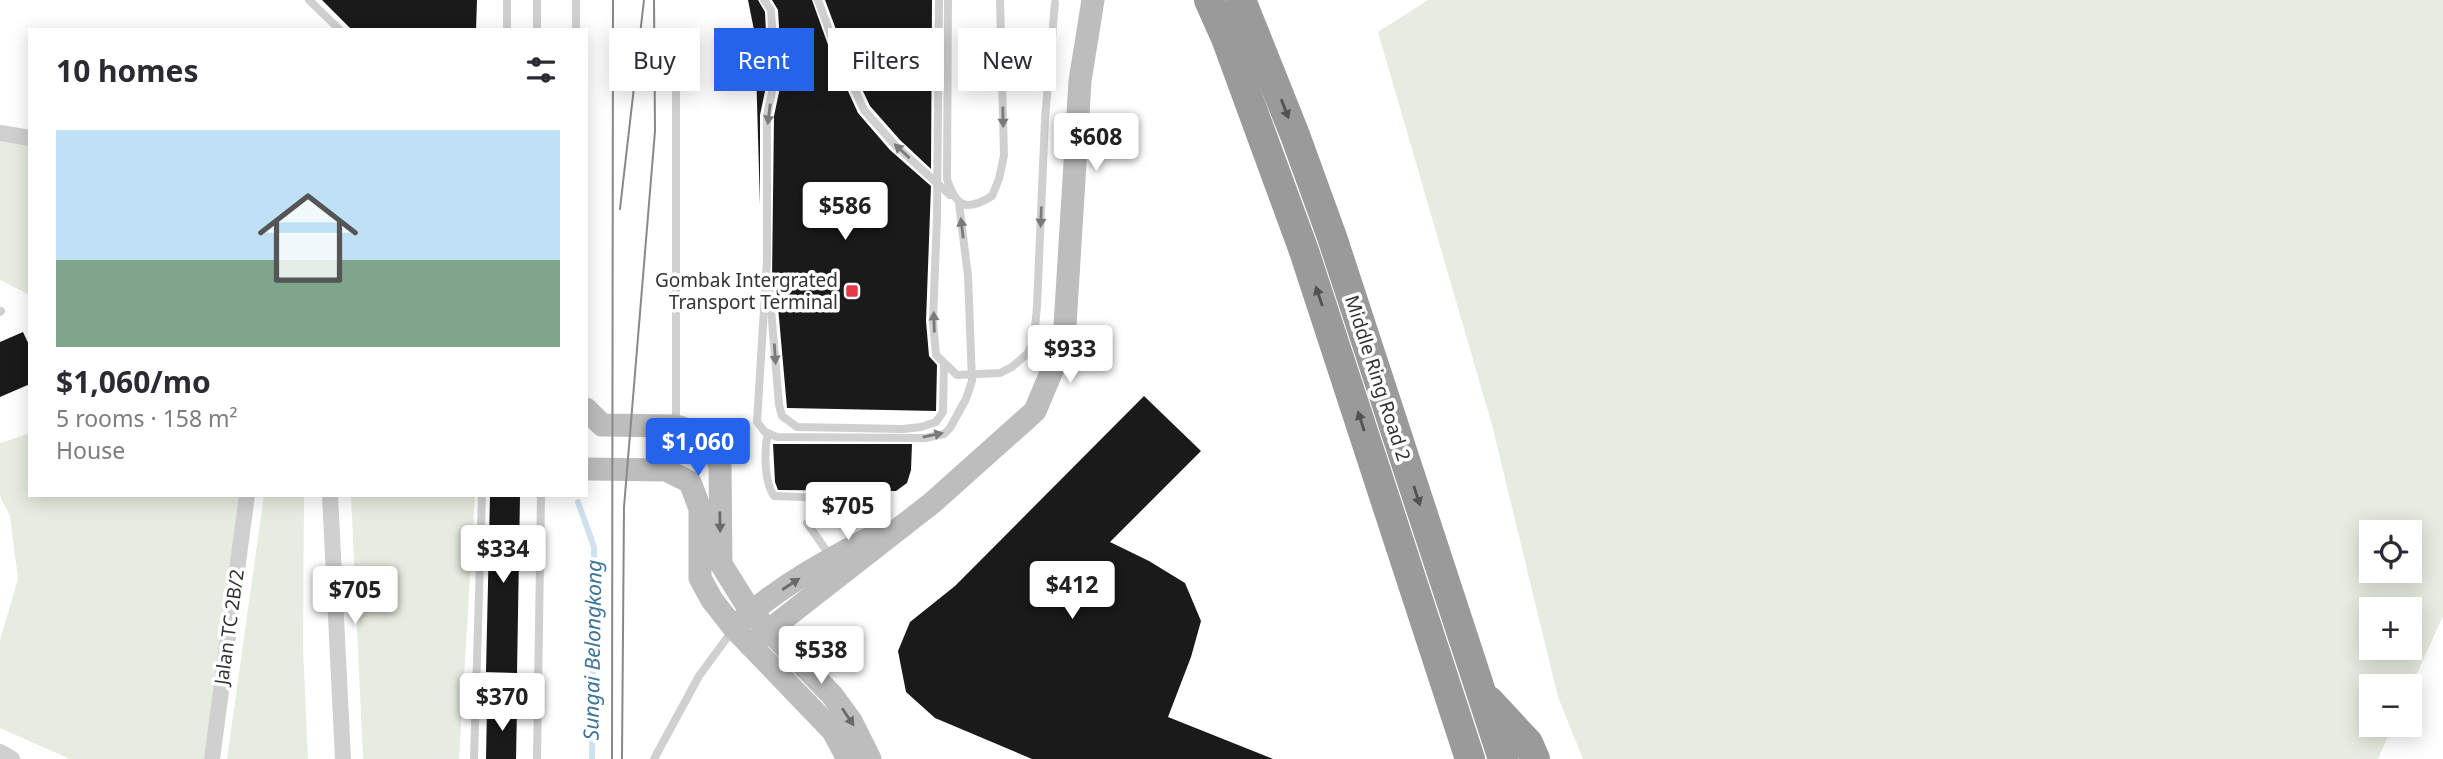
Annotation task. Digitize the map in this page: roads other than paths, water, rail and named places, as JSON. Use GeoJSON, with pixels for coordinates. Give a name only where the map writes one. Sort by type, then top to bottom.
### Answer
{"type":"FeatureCollection","features":[{"type":"Feature","properties":{"kind":"highway","name":"Middle Ring Road 2"},"geometry":{"type":"LineString","coordinates":[[1209,0],[1260,129],[1342,361],[1470,759]]}},
{"type":"Feature","properties":{"kind":"highway","name":"Middle Ring Road 2"},"geometry":{"type":"LineString","coordinates":[[1241,0],[1295,135],[1503,759]]}},
{"type":"Feature","properties":{"kind":"highway"},"geometry":{"type":"LineString","coordinates":[[1427,626],[1450,759]]}},
{"type":"Feature","properties":{"kind":"highway"},"geometry":{"type":"LineString","coordinates":[[1482,693],[1528,743],[1535,759]]}},
{"type":"Feature","properties":{"kind":"street"},"geometry":{"type":"LineString","coordinates":[[742,637],[751,612],[837,566],[932,503],[1035,411],[1064,342],[1080,82],[1093,0]]}},
{"type":"Feature","properties":{"kind":"street"},"geometry":{"type":"LineString","coordinates":[[0,133],[28,138]]}},
{"type":"Feature","properties":{"kind":"street"},"geometry":{"type":"LineString","coordinates":[[588,412],[601,425],[676,426],[693,431],[709,444],[720,465],[721,564],[751,612],[832,695],[851,721],[870,759]]}},
{"type":"Feature","properties":{"kind":"street"},"geometry":{"type":"LineString","coordinates":[[588,469],[666,470],[690,482],[701,509],[700,578],[712,600],[742,637],[834,731],[848,759]]}},
{"type":"Feature","properties":{"kind":"street","name":"Jalan TC 2B/2"},"geometry":{"type":"LineString","coordinates":[[212,759],[247,497]]}},
{"type":"Feature","properties":{"kind":"street"},"geometry":{"type":"LineString","coordinates":[[330,497],[343,759]]}},
{"type":"Feature","properties":{"kind":"street"},"geometry":{"type":"LineString","coordinates":[[742,637],[769,630],[837,566]]}},
{"type":"Feature","properties":{"kind":"street"},"geometry":{"type":"LineString","coordinates":[[0,752],[12,759]]}},
{"type":"Feature","properties":{"kind":"lane"},"geometry":{"type":"LineString","coordinates":[[309,0],[338,28]]}},
{"type":"Feature","properties":{"kind":"lane"},"geometry":{"type":"LineString","coordinates":[[507,0],[507,28]]}},
{"type":"Feature","properties":{"kind":"lane"},"geometry":{"type":"LineString","coordinates":[[537,0],[537,28]]}},
{"type":"Feature","properties":{"kind":"lane"},"geometry":{"type":"LineString","coordinates":[[576,0],[576,28]]}},
{"type":"Feature","properties":{"kind":"lane"},"geometry":{"type":"LineString","coordinates":[[764,0],[771,10],[775,78],[767,115],[767,261],[757,422],[768,433],[777,436],[925,438],[944,434],[950,428],[966,399],[972,381],[968,276],[956,200],[947,179],[948,0]]}},
{"type":"Feature","properties":{"kind":"lane"},"geometry":{"type":"LineString","coordinates":[[818,0],[838,54],[864,110],[895,145],[956,200],[972,205],[992,196],[1004,155],[1000,0]]}},
{"type":"Feature","properties":{"kind":"lane"},"geometry":{"type":"LineString","coordinates":[[939,0],[933,321],[936,355],[957,375],[1000,373],[1028,353],[1034,339],[1045,119],[1056,1]]}},
{"type":"Feature","properties":{"kind":"lane"},"geometry":{"type":"LineString","coordinates":[[676,91],[676,426]]}},
{"type":"Feature","properties":{"kind":"lane"},"geometry":{"type":"LineString","coordinates":[[767,261],[777,394],[782,416],[788,422],[797,427],[890,429],[912,429],[929,425],[936,422],[943,412],[944,364]]}},
{"type":"Feature","properties":{"kind":"lane"},"geometry":{"type":"LineString","coordinates":[[768,433],[766,443],[769,482],[774,496],[853,500],[876,540]]}},
{"type":"Feature","properties":{"kind":"lane"},"geometry":{"type":"LineString","coordinates":[[474,759],[482,497]]}},
{"type":"Feature","properties":{"kind":"lane"},"geometry":{"type":"LineString","coordinates":[[537,759],[541,497]]}},
{"type":"Feature","properties":{"kind":"lane"},"geometry":{"type":"LineString","coordinates":[[807,523],[837,566]]}},
{"type":"Feature","properties":{"kind":"lane"},"geometry":{"type":"LineString","coordinates":[[654,759],[699,677],[742,637]]}},
{"type":"Feature","properties":{"kind":"waterway","name":"Sungai Belongkong"},"geometry":{"type":"LineString","coordinates":[[578,502],[594,547],[592,759]]}},
{"type":"Feature","properties":{"kind":"tram line"},"geometry":{"type":"LineString","coordinates":[[612,759],[613,0]]}},
{"type":"Feature","properties":{"kind":"tram line"},"geometry":{"type":"LineString","coordinates":[[620,209],[644,0]]}},
{"type":"Feature","properties":{"kind":"tram line"},"geometry":{"type":"LineString","coordinates":[[622,759],[624,507],[655,131],[654,0]]}},
{"type":"Feature","properties":{"kind":"place","name":"Gombak Intergrated Transport Terminal"},"geometry":{"type":"Point","coordinates":[852,291]}}]}
